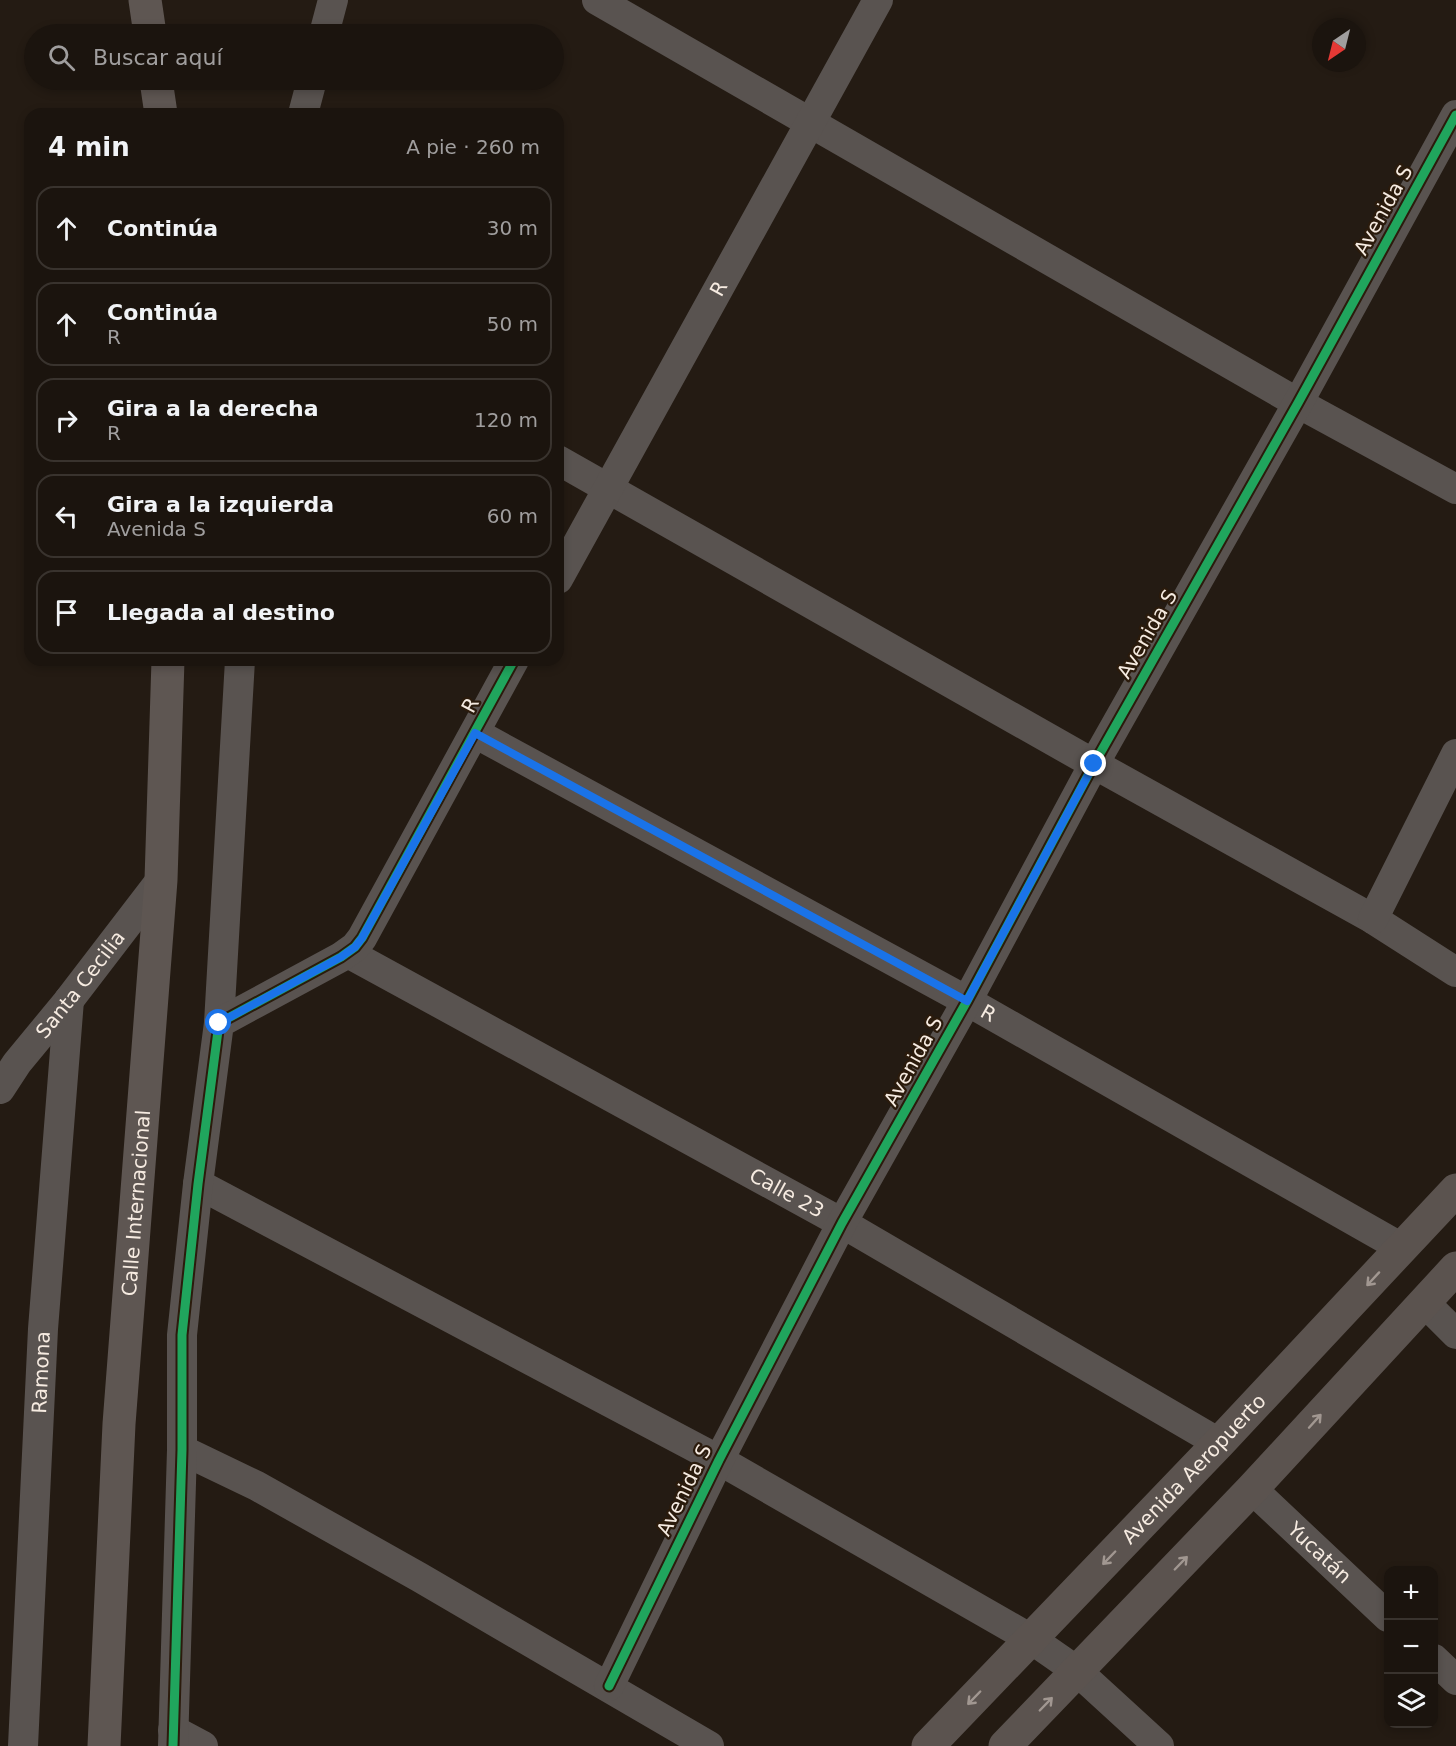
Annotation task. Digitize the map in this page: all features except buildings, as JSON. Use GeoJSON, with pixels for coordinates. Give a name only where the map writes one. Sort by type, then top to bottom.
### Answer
{"type":"FeatureCollection","features":[{"type":"Feature","properties":{"kind":"highway"},"geometry":{"type":"LineString","coordinates":[[145,0],[149,24]]}},
{"type":"Feature","properties":{"kind":"highway"},"geometry":{"type":"LineString","coordinates":[[157,90],[160,108]]}},
{"type":"Feature","properties":{"kind":"highway","name":"Calle Internacional"},"geometry":{"type":"LineString","coordinates":[[105,1746],[119,1424],[161,880],[168,666]]}},
{"type":"Feature","properties":{"kind":"main road","name":"Avenida Aeropuerto"},"geometry":{"type":"LineString","coordinates":[[928,1746],[1219,1443],[1456,1190]]}},
{"type":"Feature","properties":{"kind":"main road"},"geometry":{"type":"LineString","coordinates":[[1005,1746],[1252,1489],[1456,1268]]}},
{"type":"Feature","properties":{"kind":"street"},"geometry":{"type":"LineString","coordinates":[[327,24],[333,0]]}},
{"type":"Feature","properties":{"kind":"street"},"geometry":{"type":"LineString","coordinates":[[597,0],[1298,403],[1456,489]]}},
{"type":"Feature","properties":{"kind":"street","name":"R"},"geometry":{"type":"LineString","coordinates":[[564,568],[878,0]]}},
{"type":"Feature","properties":{"kind":"street"},"geometry":{"type":"LineString","coordinates":[[305,108],[309,90]]}},
{"type":"Feature","properties":{"kind":"street","name":"Avenida S"},"geometry":{"type":"LineString","coordinates":[[609,1686],[719,1460],[842,1223],[967,1001],[1094,764],[1298,403],[1456,114]]}},
{"type":"Feature","properties":{"kind":"street"},"geometry":{"type":"LineString","coordinates":[[564,463],[1094,764],[1373,919],[1456,972]]}},
{"type":"Feature","properties":{"kind":"street"},"geometry":{"type":"LineString","coordinates":[[203,1746],[173,1738],[182,1450],[182,1335],[198,1184],[219,1023],[240,666]]}},
{"type":"Feature","properties":{"kind":"street","name":"R"},"geometry":{"type":"LineString","coordinates":[[348,953],[362,938],[511,666]]}},
{"type":"Feature","properties":{"kind":"street","name":"R"},"geometry":{"type":"LineString","coordinates":[[475,733],[967,1001],[1402,1248]]}},
{"type":"Feature","properties":{"kind":"street"},"geometry":{"type":"LineString","coordinates":[[1373,919],[1456,754]]}},
{"type":"Feature","properties":{"kind":"street","name":"Santa Cecilia"},"geometry":{"type":"LineString","coordinates":[[0,1089],[17,1063],[69,1000],[161,880]]}},
{"type":"Feature","properties":{"kind":"street"},"geometry":{"type":"LineString","coordinates":[[219,1023],[348,953]]}},
{"type":"Feature","properties":{"kind":"street","name":"Calle 23"},"geometry":{"type":"LineString","coordinates":[[348,953],[842,1223],[1219,1443]]}},
{"type":"Feature","properties":{"kind":"street","name":"Ramona"},"geometry":{"type":"LineString","coordinates":[[23,1746],[43,1329],[69,1000]]}},
{"type":"Feature","properties":{"kind":"street"},"geometry":{"type":"LineString","coordinates":[[198,1184],[719,1460],[1031,1639],[1077,1671],[1159,1746]]}},
{"type":"Feature","properties":{"kind":"street"},"geometry":{"type":"LineString","coordinates":[[1424,1302],[1456,1334]]}},
{"type":"Feature","properties":{"kind":"street"},"geometry":{"type":"LineString","coordinates":[[182,1450],[257,1486],[609,1686],[709,1746]]}},
{"type":"Feature","properties":{"kind":"street","name":"Yucatán"},"geometry":{"type":"LineString","coordinates":[[1252,1489],[1384,1612]]}},
{"type":"Feature","properties":{"kind":"street"},"geometry":{"type":"LineString","coordinates":[[1438,1663],[1456,1680]]}},
{"type":"Feature","properties":{"kind":"cycle path"},"geometry":{"type":"LineString","coordinates":[[609,1686],[719,1460],[842,1223],[967,1001],[1094,764],[1298,403],[1456,115]]}},
{"type":"Feature","properties":{"kind":"cycle path"},"geometry":{"type":"LineString","coordinates":[[173,1746],[182,1450],[182,1335],[198,1184],[219,1023],[341,957],[355,947],[511,666]]}},
{"type":"Feature","properties":{"kind":"route"},"geometry":{"type":"LineString","coordinates":[[219,1023],[334,962],[355,947],[475,733],[967,1001],[1094,764]]}}]}
